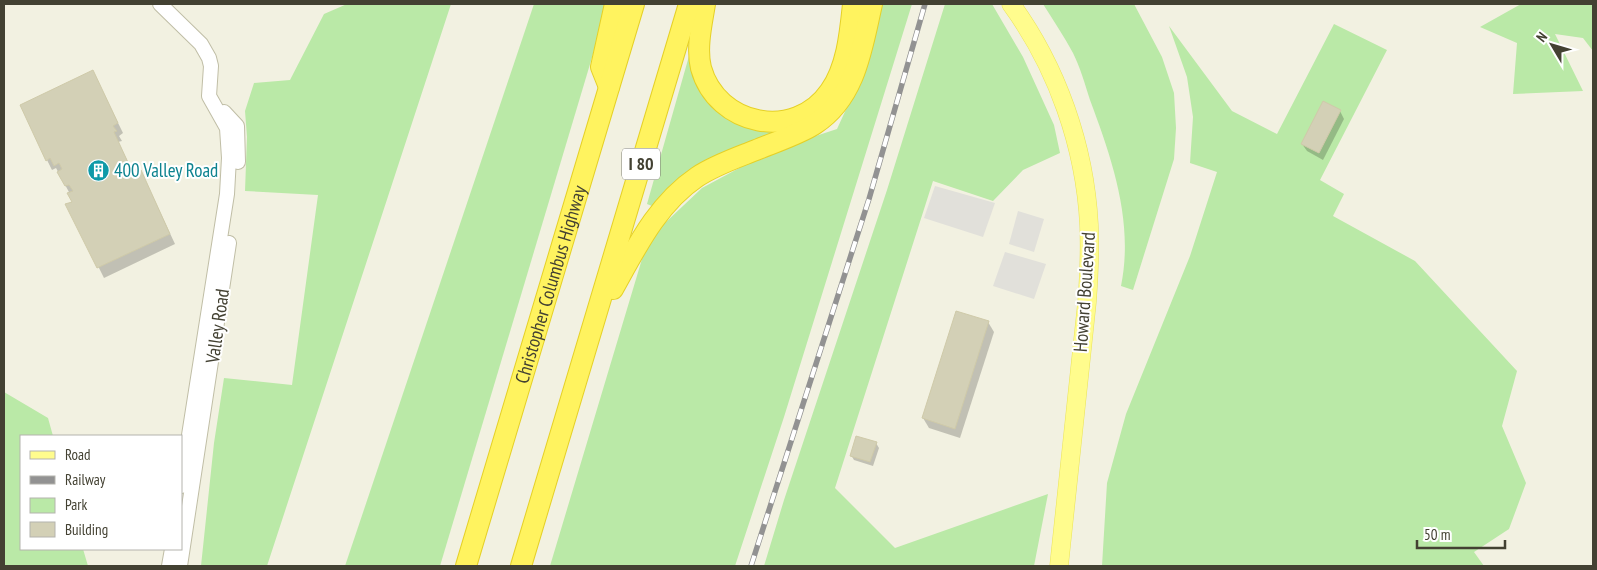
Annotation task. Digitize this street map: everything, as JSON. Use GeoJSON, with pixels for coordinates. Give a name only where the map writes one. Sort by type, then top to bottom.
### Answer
{"type":"FeatureCollection","features":[{"type":"Feature","properties":{"kind":"highway"},"geometry":{"type":"LineString","coordinates":[[609,87],[601,67],[615,4]]}},
{"type":"Feature","properties":{"kind":"highway","name":"Christopher Columbus Highway"},"geometry":{"type":"LineString","coordinates":[[466,566],[634,4]]}},
{"type":"Feature","properties":{"kind":"highway","name":"I 80"},"geometry":{"type":"LineString","coordinates":[[521,566],[689,4]]}},
{"type":"Feature","properties":{"kind":"highway"},"geometry":{"type":"LineString","coordinates":[[706,4],[699,50],[700,66],[710,89],[727,107],[742,116],[768,122],[793,118],[805,113],[830,92],[840,72],[845,52],[850,29],[852,4]]}},
{"type":"Feature","properties":{"kind":"highway"},"geometry":{"type":"LineString","coordinates":[[594,325],[648,228],[659,212],[678,192],[697,177],[718,166],[814,126],[838,103],[847,91],[858,64],[872,4]]}},
{"type":"Feature","properties":{"kind":"main road","name":"Howard Boulevard"},"geometry":{"type":"LineString","coordinates":[[1011,4],[1037,44],[1059,90],[1078,148],[1086,191],[1089,224],[1090,268],[1059,566]]}},
{"type":"Feature","properties":{"kind":"street"},"geometry":{"type":"LineString","coordinates":[[160,4],[201,44],[206,52],[211,66],[209,96]]}},
{"type":"Feature","properties":{"kind":"street","name":"Valley Road"},"geometry":{"type":"LineString","coordinates":[[182,480],[227,194],[229,158],[227,128],[209,96]]}},
{"type":"Feature","properties":{"kind":"street","name":"Valley Road"},"geometry":{"type":"LineString","coordinates":[[180,566],[224,277],[238,159],[237,126],[209,96]]}},
{"type":"Feature","properties":{"kind":"street"},"geometry":{"type":"LineString","coordinates":[[169,566],[172,550]]}},
{"type":"Feature","properties":{"kind":"green space"},"geometry":{"type":"Polygon","coordinates":[[[347,4],[451,4],[267,566],[201,566],[214,443],[224,378],[292,385],[318,195],[245,191],[247,137],[245,111],[254,83],[290,80],[324,14],[347,4]]]}},
{"type":"Feature","properties":{"kind":"green space"},"geometry":{"type":"Polygon","coordinates":[[[534,4],[608,4],[440,566],[345,566],[534,4]]]}},
{"type":"Feature","properties":{"kind":"green space"},"geometry":{"type":"Polygon","coordinates":[[[882,4],[912,4],[784,417],[735,566],[550,566],[648,239],[702,188],[773,150],[837,129],[865,68],[882,4]]]}},
{"type":"Feature","properties":{"kind":"green space"},"geometry":{"type":"Polygon","coordinates":[[[945,4],[992,4],[1023,57],[1054,125],[1060,153],[1023,170],[993,201],[933,181],[835,488],[895,548],[1048,494],[1034,566],[764,566],[784,500],[887,190],[945,4]]]}},
{"type":"Feature","properties":{"kind":"green space"},"geometry":{"type":"Polygon","coordinates":[[[1043,4],[1134,4],[1162,57],[1174,93],[1176,128],[1174,159],[1133,290],[1121,286],[1125,238],[1123,215],[1119,191],[1106,145],[1076,58],[1043,4]]]}},
{"type":"Feature","properties":{"kind":"green space"},"geometry":{"type":"Polygon","coordinates":[[[1521,4],[1593,4],[1593,51],[1583,38],[1555,34],[1583,91],[1513,94],[1517,43],[1480,27],[1521,4]]]}},
{"type":"Feature","properties":{"kind":"green space"},"geometry":{"type":"Polygon","coordinates":[[[1334,24],[1387,50],[1320,180],[1344,194],[1333,216],[1415,261],[1517,371],[1502,426],[1526,483],[1509,529],[1474,552],[1484,566],[1102,566],[1107,483],[1126,414],[1190,256],[1217,172],[1190,163],[1193,117],[1187,77],[1169,26],[1232,111],[1277,134],[1334,24]]]}},
{"type":"Feature","properties":{"kind":"green space"},"geometry":{"type":"Polygon","coordinates":[[[691,49],[741,122],[831,101],[659,198],[652,206],[647,204],[691,49]]]}},
{"type":"Feature","properties":{"kind":"green space"},"geometry":{"type":"Polygon","coordinates":[[[4,392],[48,418],[53,435],[20,435],[20,550],[83,550],[88,566],[4,566],[4,392]]]}},
{"type":"Feature","properties":{"kind":"shaded area"},"geometry":{"type":"Polygon","coordinates":[[[935,186],[995,203],[983,237],[924,218],[935,186]]]}},
{"type":"Feature","properties":{"kind":"shaded area"},"geometry":{"type":"Polygon","coordinates":[[[1018,211],[1044,219],[1034,252],[1009,244],[1018,211]]]}},
{"type":"Feature","properties":{"kind":"shaded area"},"geometry":{"type":"Polygon","coordinates":[[[1005,252],[1046,264],[1034,299],[993,286],[1005,252]]]}},
{"type":"Feature","properties":{"kind":"building","name":"400 Valley Road"},"geometry":{"type":"Polygon","coordinates":[[[93,70],[118,123],[113,126],[117,131],[114,132],[131,169],[134,167],[137,172],[141,170],[170,234],[97,268],[65,204],[72,202],[67,193],[73,191],[69,185],[65,186],[57,172],[62,169],[59,163],[54,166],[50,158],[46,161],[20,105],[93,70]]]}},
{"type":"Feature","properties":{"kind":"building"},"geometry":{"type":"Polygon","coordinates":[[[1323,101],[1341,110],[1319,153],[1301,144],[1323,101]]]}},
{"type":"Feature","properties":{"kind":"building"},"geometry":{"type":"Polygon","coordinates":[[[956,311],[989,321],[955,429],[922,418],[956,311]]]}},
{"type":"Feature","properties":{"kind":"building"},"geometry":{"type":"Polygon","coordinates":[[[856,436],[877,442],[870,462],[850,456],[856,436]]]}},
{"type":"Feature","properties":{"kind":"railway"},"geometry":{"type":"LineString","coordinates":[[751,566],[869,199],[925,4]]}},
{"type":"Feature","properties":{"kind":"place","name":"400 Valley Road"},"geometry":{"type":"Point","coordinates":[98,170]}}]}
